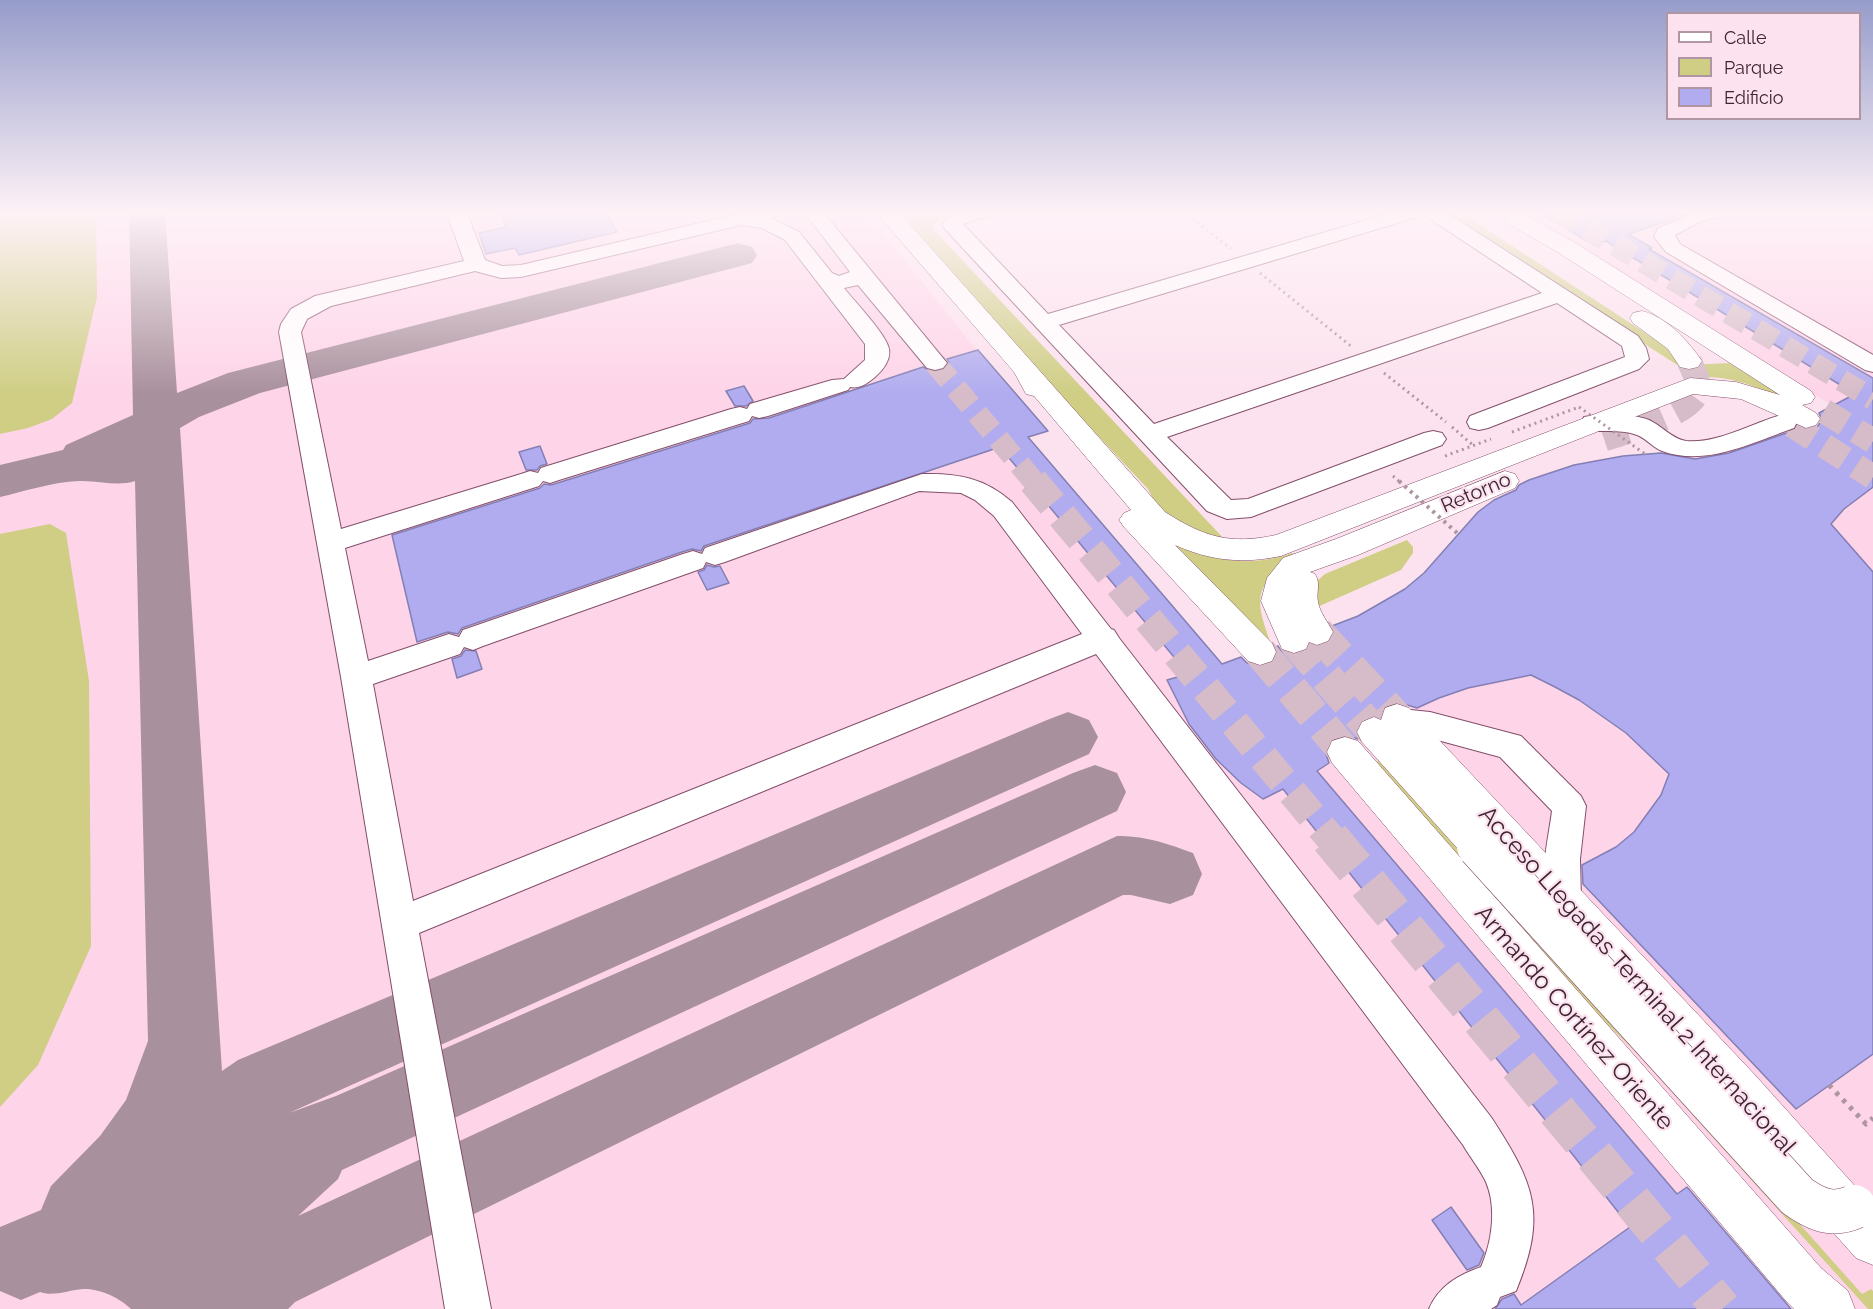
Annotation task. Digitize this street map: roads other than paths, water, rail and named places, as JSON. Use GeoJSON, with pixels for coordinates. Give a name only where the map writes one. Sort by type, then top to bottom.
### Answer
{"type":"FeatureCollection","features":[{"type":"Feature","properties":{"kind":"highway"},"geometry":{"type":"LineString","coordinates":[[940,272],[1155,519],[1176,535],[1193,543],[1230,550],[1256,551],[1281,545],[1669,393],[1706,392],[1725,395],[1802,419]]}},
{"type":"Feature","properties":{"kind":"highway"},"geometry":{"type":"LineString","coordinates":[[1572,272],[1657,327],[1677,345],[1689,361]]}},
{"type":"Feature","properties":{"kind":"highway"},"geometry":{"type":"LineString","coordinates":[[1600,272],[1802,419]]}},
{"type":"Feature","properties":{"kind":"highway"},"geometry":{"type":"LineString","coordinates":[[1025,369],[1062,435],[1159,549],[1260,652]]}},
{"type":"Feature","properties":{"kind":"highway","name":"Retorno"},"geometry":{"type":"LineString","coordinates":[[1306,636],[1306,617],[1300,600],[1303,583],[1310,574],[1347,547],[1592,423]]}},
{"type":"Feature","properties":{"kind":"highway"},"geometry":{"type":"LineString","coordinates":[[1379,731],[1479,846],[1797,1196],[1811,1207],[1834,1213],[1845,1212],[1868,1221]]}},
{"type":"Feature","properties":{"kind":"highway","name":"Acceso Llegadas Terminal 2 Internacional"},"geometry":{"type":"LineString","coordinates":[[1379,731],[1563,900],[1738,1090],[1868,1221]]}},
{"type":"Feature","properties":{"kind":"highway","name":"Armando Cortínez Oriente"},"geometry":{"type":"LineString","coordinates":[[1379,731],[1818,1301]]}},
{"type":"Feature","properties":{"kind":"lane"},"geometry":{"type":"LineString","coordinates":[[443,272],[323,301],[299,314],[290,332],[356,677],[468,1309]]}},
{"type":"Feature","properties":{"kind":"lane"},"geometry":{"type":"LineString","coordinates":[[331,543],[847,383],[872,368],[879,354],[878,348],[821,272]]}},
{"type":"Feature","properties":{"kind":"lane"},"geometry":{"type":"LineString","coordinates":[[861,272],[865,280],[934,363]]}},
{"type":"Feature","properties":{"kind":"lane"},"geometry":{"type":"LineString","coordinates":[[997,272],[1216,504],[1227,510],[1239,510],[1433,439]]}},
{"type":"Feature","properties":{"kind":"lane"},"geometry":{"type":"LineString","coordinates":[[1044,322],[1212,272]]}},
{"type":"Feature","properties":{"kind":"lane"},"geometry":{"type":"LineString","coordinates":[[1479,422],[1623,367],[1637,359],[1637,354],[1630,341],[1527,272]]}},
{"type":"Feature","properties":{"kind":"lane"},"geometry":{"type":"LineString","coordinates":[[1714,272],[1873,365]]}},
{"type":"Feature","properties":{"kind":"lane"},"geometry":{"type":"LineString","coordinates":[[826,278],[841,282],[865,280]]}},
{"type":"Feature","properties":{"kind":"lane"},"geometry":{"type":"LineString","coordinates":[[841,298],[847,286],[862,284],[865,280]]}},
{"type":"Feature","properties":{"kind":"lane"},"geometry":{"type":"LineString","coordinates":[[1150,434],[1561,294]]}},
{"type":"Feature","properties":{"kind":"lane"},"geometry":{"type":"LineString","coordinates":[[841,298],[895,317]]}},
{"type":"Feature","properties":{"kind":"lane"},"geometry":{"type":"LineString","coordinates":[[1592,423],[1641,426],[1668,444],[1686,449],[1717,446],[1802,419]]}},
{"type":"Feature","properties":{"kind":"lane"},"geometry":{"type":"LineString","coordinates":[[356,677],[915,485],[958,481],[989,495],[1104,638],[1477,1131],[1506,1178],[1514,1224],[1509,1258],[1478,1291]]}},
{"type":"Feature","properties":{"kind":"lane"},"geometry":{"type":"LineString","coordinates":[[398,924],[1104,638]]}},
{"type":"Feature","properties":{"kind":"lane"},"geometry":{"type":"LineString","coordinates":[[1379,731],[1430,725],[1510,746],[1569,806],[1563,859],[1563,900]]}},
{"type":"Feature","properties":{"kind":"tunnel"},"geometry":{"type":"LineString","coordinates":[[1660,272],[1873,399]]}},
{"type":"Feature","properties":{"kind":"tunnel"},"geometry":{"type":"LineString","coordinates":[[1604,439],[1655,422],[1691,401],[1697,393],[1698,385],[1689,361]]}},
{"type":"Feature","properties":{"kind":"tunnel"},"geometry":{"type":"LineString","coordinates":[[935,363],[1035,483]]}},
{"type":"Feature","properties":{"kind":"tunnel"},"geometry":{"type":"LineString","coordinates":[[1824,411],[1873,441]]}},
{"type":"Feature","properties":{"kind":"tunnel"},"geometry":{"type":"LineString","coordinates":[[1792,425],[1873,477]]}},
{"type":"Feature","properties":{"kind":"tunnel"},"geometry":{"type":"LineString","coordinates":[[1033,481],[1332,840]]}},
{"type":"Feature","properties":{"kind":"tunnel"},"geometry":{"type":"LineString","coordinates":[[1317,632],[1397,718]]}},
{"type":"Feature","properties":{"kind":"tunnel"},"geometry":{"type":"LineString","coordinates":[[1294,640],[1374,732]]}},
{"type":"Feature","properties":{"kind":"tunnel"},"geometry":{"type":"LineString","coordinates":[[1260,652],[1345,752]]}},
{"type":"Feature","properties":{"kind":"tunnel"},"geometry":{"type":"LineString","coordinates":[[1330,838],[1722,1309]]}}]}
